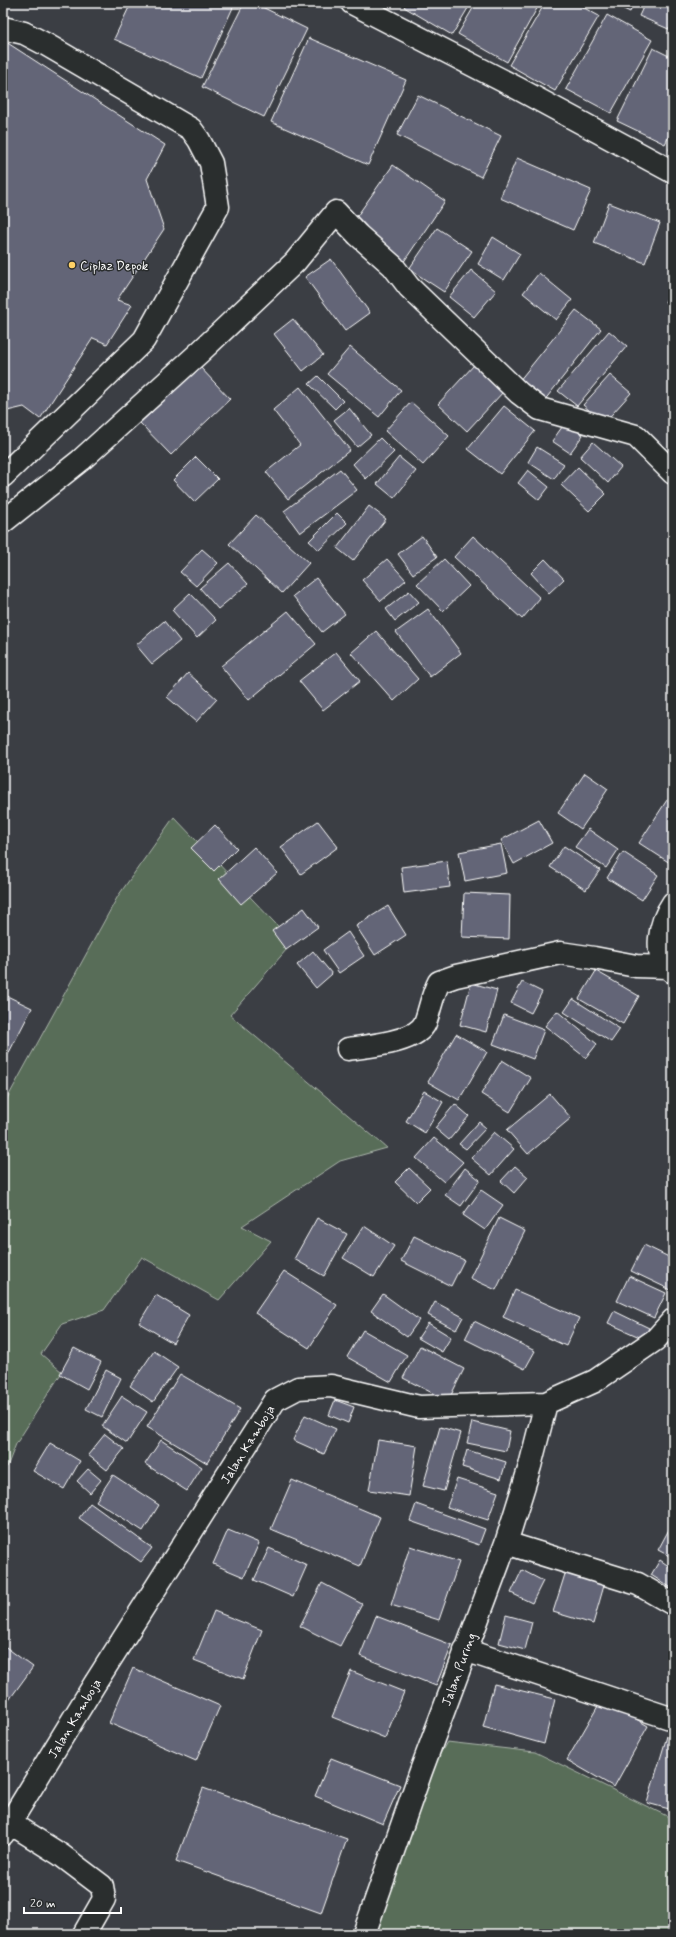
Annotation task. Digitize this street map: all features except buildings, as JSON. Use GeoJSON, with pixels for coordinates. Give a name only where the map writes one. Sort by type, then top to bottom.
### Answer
{"type":"FeatureCollection","features":[{"type":"Feature","properties":{"kind":"street"},"geometry":{"type":"LineString","coordinates":[[352,3],[510,84],[673,172]]}},
{"type":"Feature","properties":{"kind":"street"},"geometry":{"type":"LineString","coordinates":[[3,28],[24,33],[47,45],[191,129],[199,140],[211,163],[218,207],[144,340],[3,476]]}},
{"type":"Feature","properties":{"kind":"street"},"geometry":{"type":"LineString","coordinates":[[3,522],[81,460],[200,352],[295,262],[336,212],[358,235],[393,266],[409,287],[519,393],[540,409],[636,436],[673,473]]}},
{"type":"Feature","properties":{"kind":"street"},"geometry":{"type":"LineString","coordinates":[[670,969],[659,948],[662,928],[673,903]]}},
{"type":"Feature","properties":{"kind":"street"},"geometry":{"type":"LineString","coordinates":[[348,1048],[390,1044],[420,1030],[424,1024],[434,992],[439,982],[456,976],[560,953],[636,966],[670,969]]}},
{"type":"Feature","properties":{"kind":"street","name":"Jalan Kamboja"},"geometry":{"type":"LineString","coordinates":[[7,1828],[94,1685],[275,1400],[298,1388],[331,1386],[420,1406],[546,1403],[595,1381],[655,1340],[673,1320]]}},
{"type":"Feature","properties":{"kind":"street","name":"Jalan Puring"},"geometry":{"type":"LineString","coordinates":[[364,1934],[465,1650],[506,1542],[530,1466],[546,1403]]}},
{"type":"Feature","properties":{"kind":"street"},"geometry":{"type":"LineString","coordinates":[[506,1542],[638,1584],[673,1604]]}},
{"type":"Feature","properties":{"kind":"street"},"geometry":{"type":"LineString","coordinates":[[465,1650],[673,1719]]}},
{"type":"Feature","properties":{"kind":"street"},"geometry":{"type":"LineString","coordinates":[[7,1828],[61,1855],[102,1886],[104,1899],[84,1934]]}},
{"type":"Feature","properties":{"kind":"green space"},"geometry":{"type":"Polygon","coordinates":[[[174,817],[293,942],[230,1015],[387,1148],[340,1161],[242,1226],[271,1241],[219,1300],[142,1257],[104,1310],[62,1324],[41,1354],[62,1372],[16,1444],[7,1467],[3,1464],[3,1106],[118,896],[174,817]]]}},
{"type":"Feature","properties":{"kind":"green space"},"geometry":{"type":"Polygon","coordinates":[[[447,1742],[535,1752],[673,1819],[673,1934],[352,1934],[378,1859],[447,1742]]]}},
{"type":"Feature","properties":{"kind":"place","name":"Ciplaz Depok"},"geometry":{"type":"Point","coordinates":[72,265]}}]}
